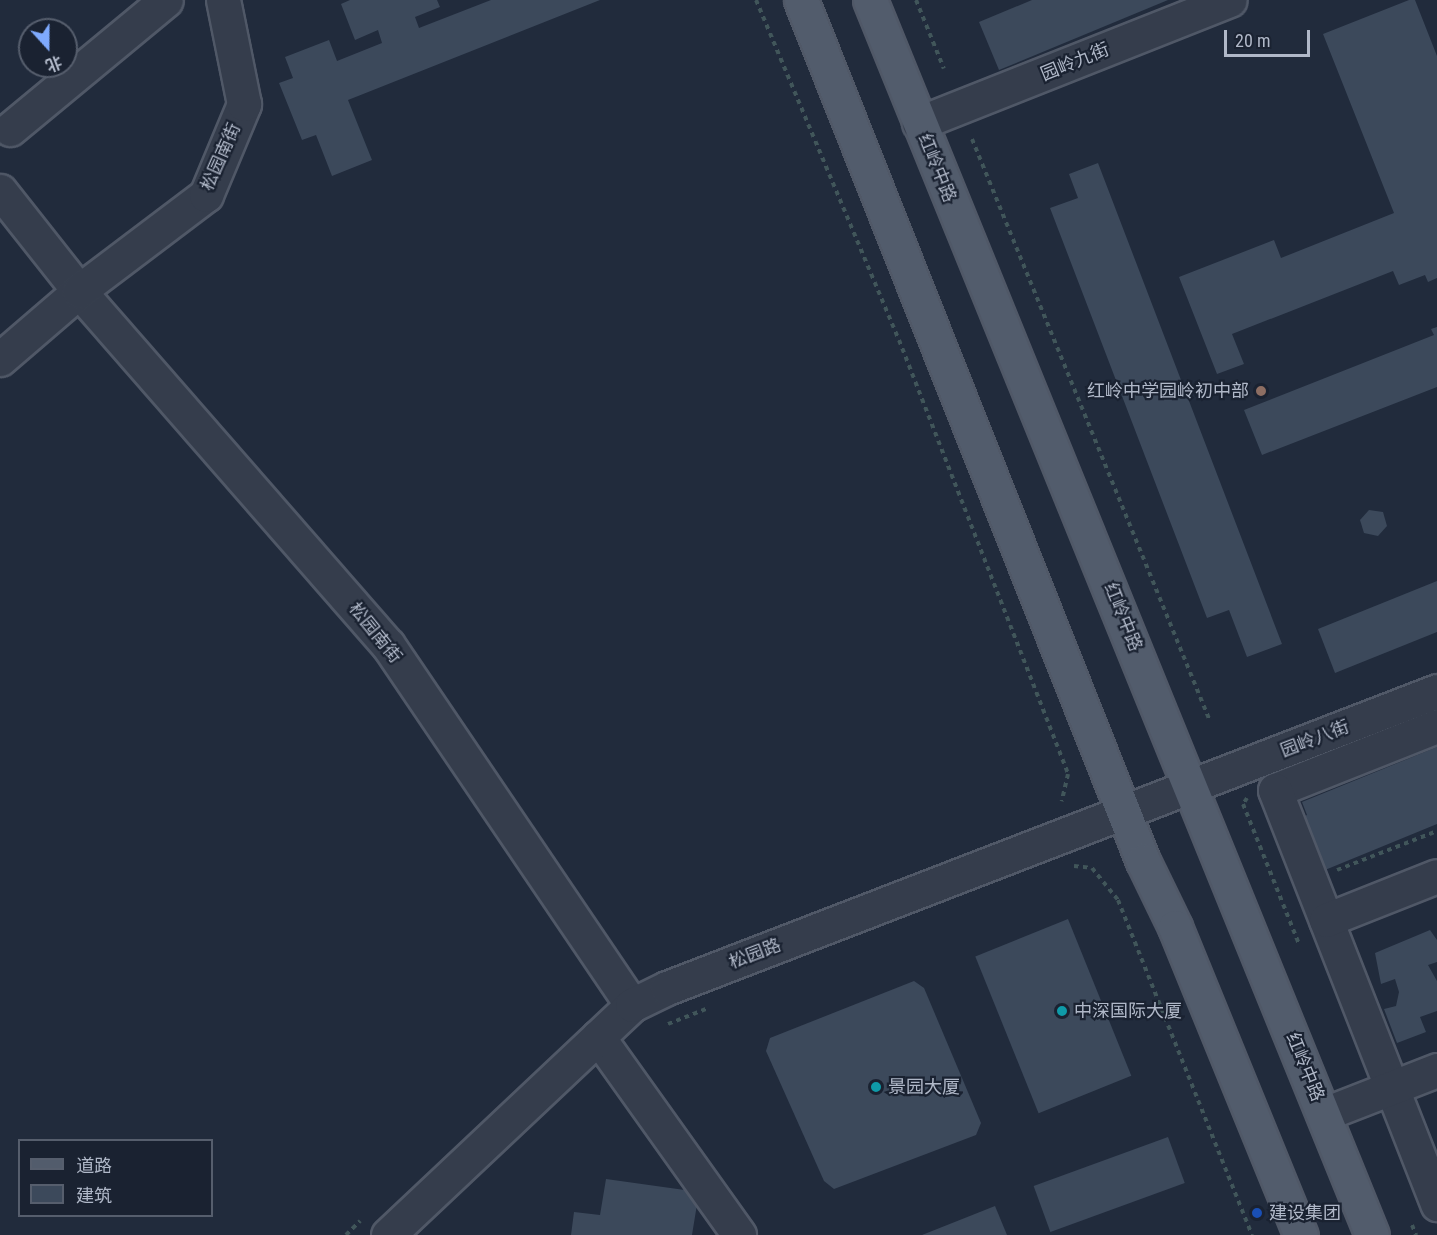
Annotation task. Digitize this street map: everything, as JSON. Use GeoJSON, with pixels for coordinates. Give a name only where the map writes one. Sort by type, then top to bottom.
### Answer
{"type":"FeatureCollection","features":[{"type":"Feature","properties":{"kind":"main road"},"geometry":{"type":"LineString","coordinates":[[801,0],[1125,813],[1301,1235]]}},
{"type":"Feature","properties":{"kind":"main road","name":"红岭中路"},"geometry":{"type":"LineString","coordinates":[[870,0],[1192,786],[1372,1235]]}},
{"type":"Feature","properties":{"kind":"street"},"geometry":{"type":"LineString","coordinates":[[10,129],[166,0]]}},
{"type":"Feature","properties":{"kind":"street","name":"松园南街"},"geometry":{"type":"LineString","coordinates":[[79,291],[206,195],[244,104],[223,0]]}},
{"type":"Feature","properties":{"kind":"street","name":"园岭九街"},"geometry":{"type":"LineString","coordinates":[[919,123],[1230,0]]}},
{"type":"Feature","properties":{"kind":"street","name":"松园南街"},"geometry":{"type":"LineString","coordinates":[[0,190],[79,291],[388,645],[632,1005]]}},
{"type":"Feature","properties":{"kind":"street"},"geometry":{"type":"LineString","coordinates":[[0,360],[79,291]]}},
{"type":"Feature","properties":{"kind":"street","name":"园岭八街"},"geometry":{"type":"LineString","coordinates":[[1192,786],[1437,691]]}},
{"type":"Feature","properties":{"kind":"street"},"geometry":{"type":"LineString","coordinates":[[1437,726],[1275,790],[1437,1204]]}},
{"type":"Feature","properties":{"kind":"street","name":"松园路"},"geometry":{"type":"LineString","coordinates":[[388,1235],[632,1005],[678,983],[1192,786]]}},
{"type":"Feature","properties":{"kind":"street"},"geometry":{"type":"LineString","coordinates":[[1326,920],[1437,876]]}},
{"type":"Feature","properties":{"kind":"street"},"geometry":{"type":"LineString","coordinates":[[598,1037],[739,1235]]}},
{"type":"Feature","properties":{"kind":"street"},"geometry":{"type":"LineString","coordinates":[[1324,1114],[1437,1070]]}},
{"type":"Feature","properties":{"kind":"path"},"geometry":{"type":"LineString","coordinates":[[756,0],[899,340],[1068,774],[1064,800]]}},
{"type":"Feature","properties":{"kind":"path"},"geometry":{"type":"LineString","coordinates":[[916,0],[944,69]]}},
{"type":"Feature","properties":{"kind":"path"},"geometry":{"type":"LineString","coordinates":[[972,139],[1210,721]]}},
{"type":"Feature","properties":{"kind":"path"},"geometry":{"type":"LineString","coordinates":[[1310,881],[1437,831]]}},
{"type":"Feature","properties":{"kind":"path"},"geometry":{"type":"LineString","coordinates":[[1069,867],[1092,868],[1118,900],[1252,1235]]}},
{"type":"Feature","properties":{"kind":"path"},"geometry":{"type":"LineString","coordinates":[[664,1026],[708,1008]]}},
{"type":"Feature","properties":{"kind":"building"},"geometry":{"type":"Polygon","coordinates":[[[350,0],[437,0],[440,7],[415,17],[419,28],[491,0],[600,0],[348,100],[372,160],[332,176],[316,135],[302,140],[279,83],[293,78],[285,57],[329,40],[337,61],[382,43],[378,30],[355,40],[341,4],[350,0]]]}},
{"type":"Feature","properties":{"kind":"building"},"geometry":{"type":"Polygon","coordinates":[[[1032,0],[1168,0],[999,70],[979,22],[1032,0]]]}},
{"type":"Feature","properties":{"kind":"building"},"geometry":{"type":"Polygon","coordinates":[[[1409,0],[1415,0],[1437,56],[1437,278],[1428,282],[1425,275],[1399,285],[1393,271],[1232,334],[1244,364],[1217,374],[1179,277],[1274,240],[1281,258],[1394,213],[1323,34],[1409,0]]]}},
{"type":"Feature","properties":{"kind":"building"},"geometry":{"type":"Polygon","coordinates":[[[1098,163],[1282,644],[1247,657],[1229,610],[1207,618],[1050,208],[1078,198],[1069,174],[1098,163]]]}},
{"type":"Feature","properties":{"kind":"building"},"geometry":{"type":"Polygon","coordinates":[[[1437,327],[1437,387],[1262,455],[1244,410],[1434,335],[1431,329],[1437,327]]]}},
{"type":"Feature","properties":{"kind":"building"},"geometry":{"type":"Polygon","coordinates":[[[1369,510],[1383,512],[1387,526],[1378,536],[1364,533],[1360,520],[1369,510]]]}},
{"type":"Feature","properties":{"kind":"building"},"geometry":{"type":"Polygon","coordinates":[[[1437,581],[1437,632],[1335,673],[1318,629],[1437,581]]]}},
{"type":"Feature","properties":{"kind":"building"},"geometry":{"type":"Polygon","coordinates":[[[1437,747],[1437,824],[1325,870],[1316,848],[1304,853],[1292,822],[1307,815],[1302,802],[1437,747]]]}},
{"type":"Feature","properties":{"kind":"building","name":"中深国际大厦"},"geometry":{"type":"Polygon","coordinates":[[[1068,919],[1131,1076],[1039,1113],[975,956],[1068,919]]]}},
{"type":"Feature","properties":{"kind":"building"},"geometry":{"type":"Polygon","coordinates":[[[1430,930],[1437,940],[1437,962],[1428,965],[1437,981],[1437,1011],[1420,1017],[1426,1032],[1397,1043],[1384,1009],[1396,1006],[1399,992],[1395,979],[1381,984],[1375,953],[1430,930]]]}},
{"type":"Feature","properties":{"kind":"building"},"geometry":{"type":"Polygon","coordinates":[[[914,981],[924,988],[981,1123],[976,1135],[834,1189],[824,1181],[766,1051],[770,1038],[914,981]]]}},
{"type":"Feature","properties":{"kind":"building"},"geometry":{"type":"Polygon","coordinates":[[[1168,1137],[1185,1183],[1050,1232],[1034,1186],[1168,1137]]]}},
{"type":"Feature","properties":{"kind":"building"},"geometry":{"type":"Polygon","coordinates":[[[606,1179],[699,1192],[692,1235],[571,1235],[574,1212],[600,1215],[606,1179]]]}},
{"type":"Feature","properties":{"kind":"building"},"geometry":{"type":"Polygon","coordinates":[[[995,1206],[1007,1235],[922,1235],[995,1206]]]}},
{"type":"Feature","properties":{"kind":"place","name":"红岭中学园岭初中部"},"geometry":{"type":"Point","coordinates":[1261,391]}},
{"type":"Feature","properties":{"kind":"place","name":"中深国际大厦"},"geometry":{"type":"Point","coordinates":[1062,1011]}},
{"type":"Feature","properties":{"kind":"place","name":"景园大厦"},"geometry":{"type":"Point","coordinates":[876,1087]}},
{"type":"Feature","properties":{"kind":"place","name":"建设集团"},"geometry":{"type":"Point","coordinates":[1257,1213]}}]}
